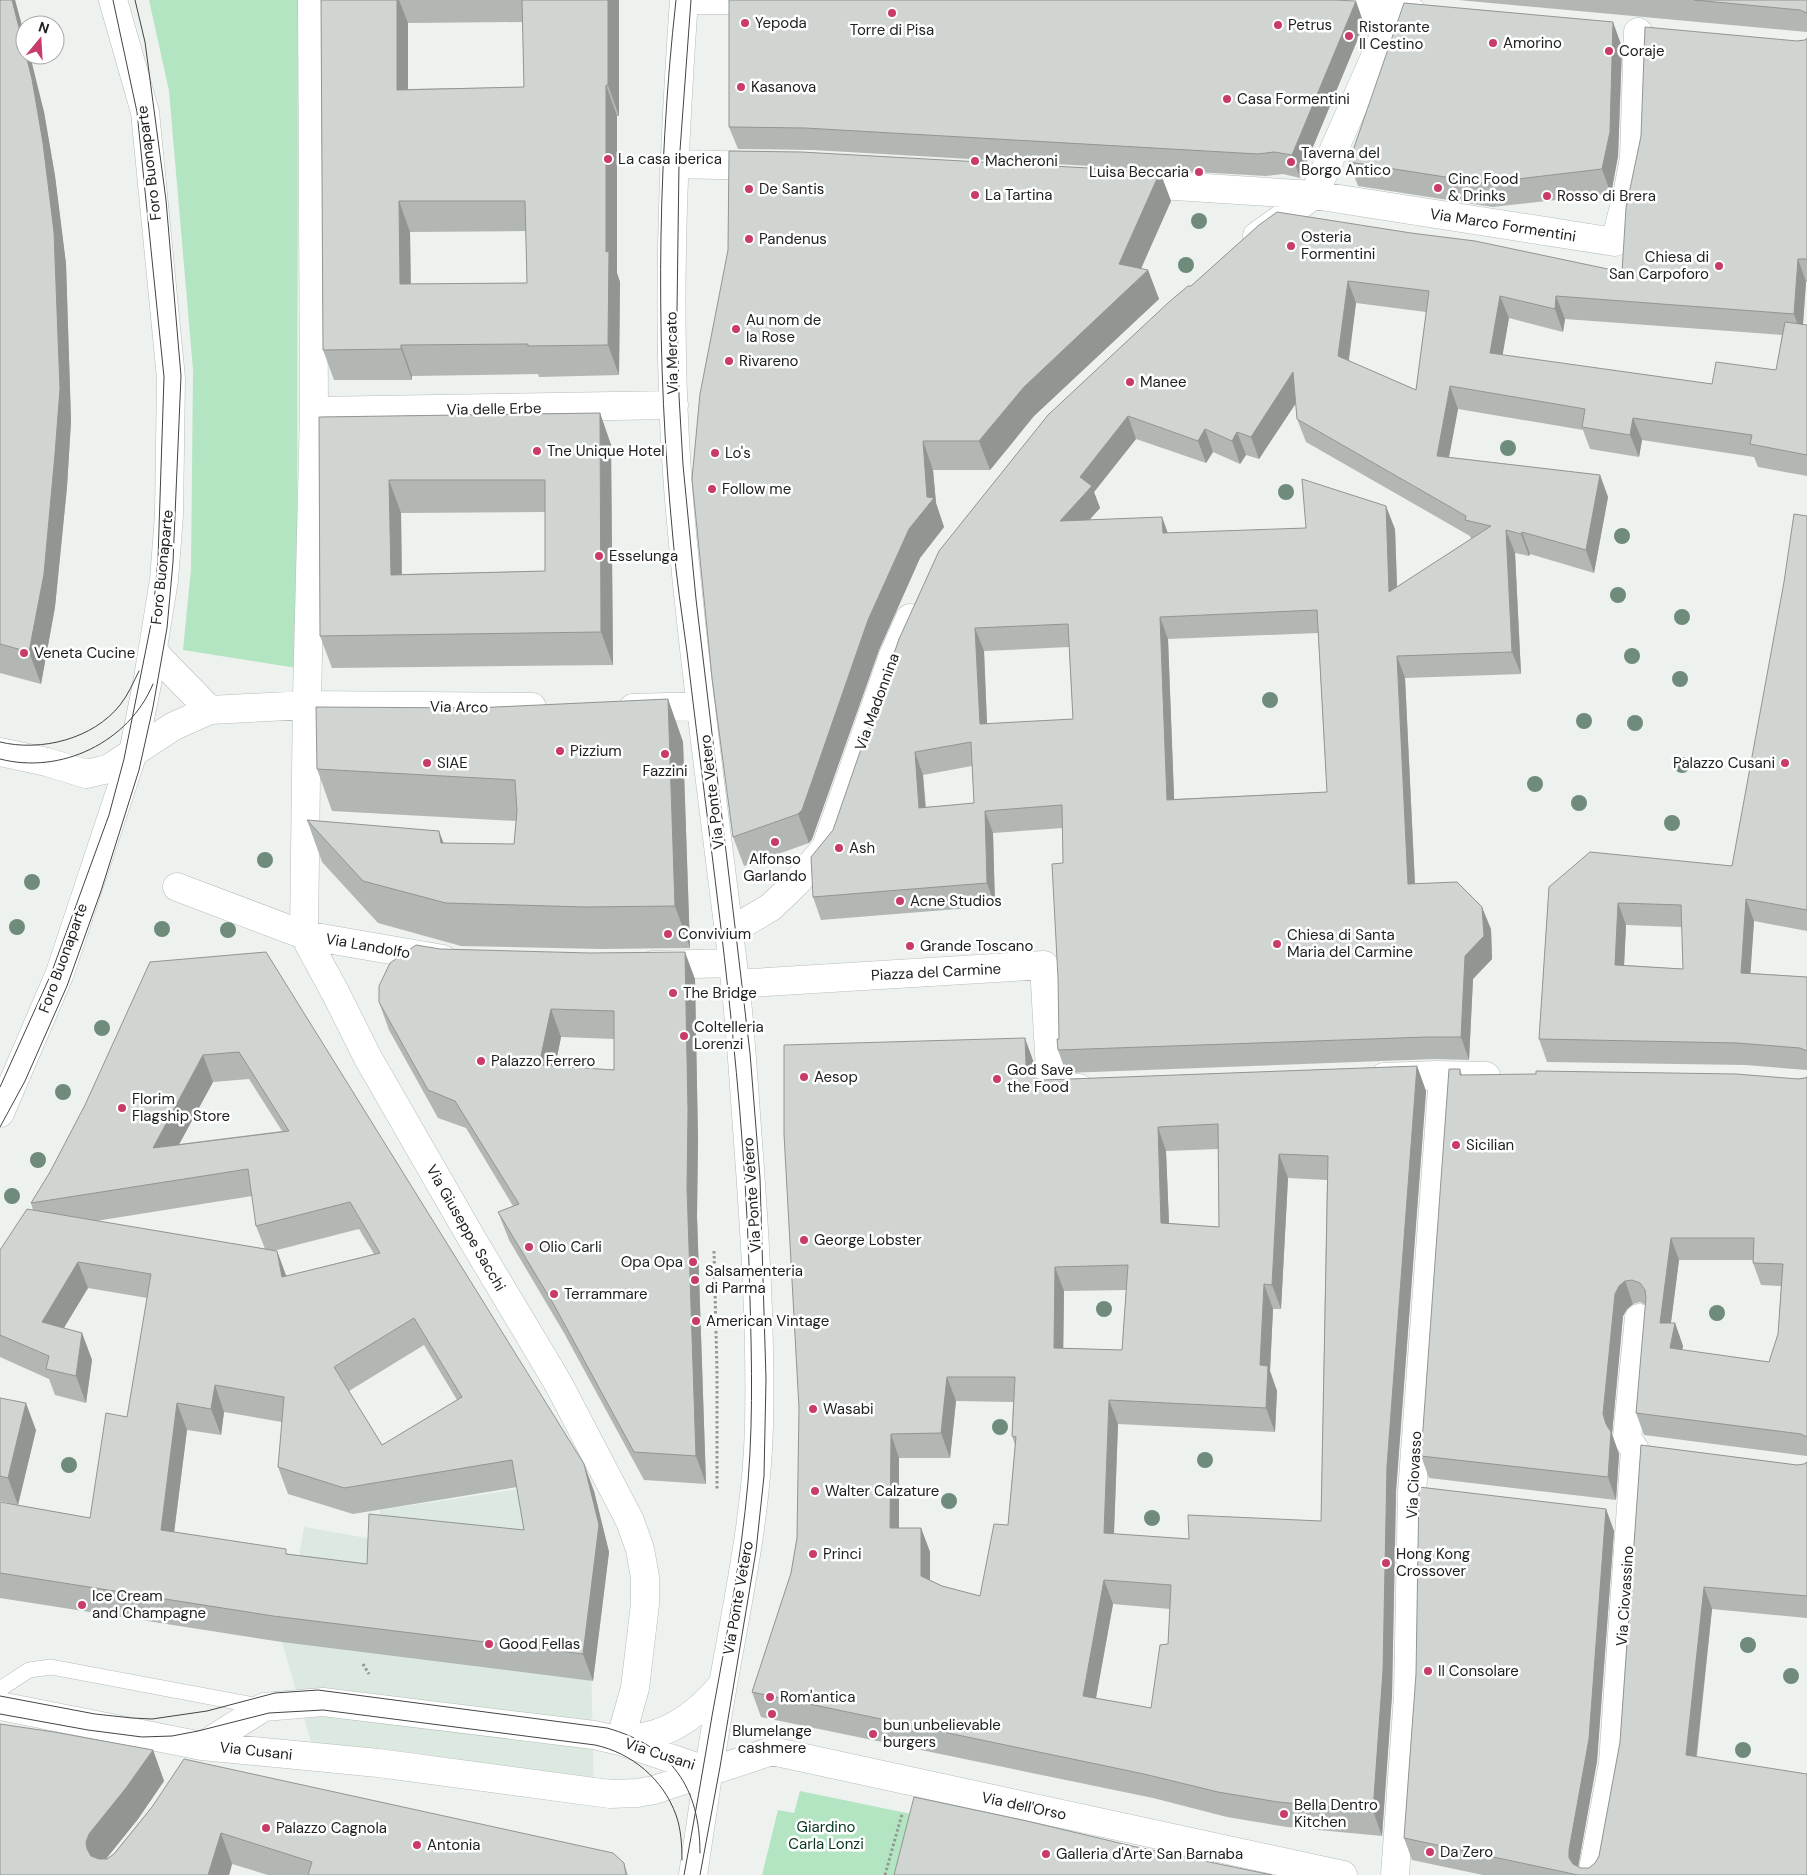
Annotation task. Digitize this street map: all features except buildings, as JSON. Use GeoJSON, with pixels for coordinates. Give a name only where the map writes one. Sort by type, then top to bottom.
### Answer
{"type":"FeatureCollection","features":[{"type":"Feature","properties":{"kind":"street","name":"Foro Buonaparte"},"geometry":{"type":"LineString","coordinates":[[0,1113],[60,973],[133,753],[164,580],[169,515],[171,378],[145,112],[113,0]]}},
{"type":"Feature","properties":{"kind":"street"},"geometry":{"type":"LineString","coordinates":[[177,887],[304,935],[314,411],[312,0]]}},
{"type":"Feature","properties":{"kind":"street"},"geometry":{"type":"LineString","coordinates":[[684,0],[841,0]]}},
{"type":"Feature","properties":{"kind":"street","name":"Via Mercato"},"geometry":{"type":"LineString","coordinates":[[684,0],[673,164],[671,262],[674,405],[680,512],[701,706]]}},
{"type":"Feature","properties":{"kind":"street"},"geometry":{"type":"LineString","coordinates":[[1296,4],[1398,5],[1434,14]]}},
{"type":"Feature","properties":{"kind":"street"},"geometry":{"type":"LineString","coordinates":[[1240,250],[1314,195],[1398,5]]}},
{"type":"Feature","properties":{"kind":"street"},"geometry":{"type":"LineString","coordinates":[[1609,30],[1666,35]]}},
{"type":"Feature","properties":{"kind":"street","name":"Via Marco Formentini"},"geometry":{"type":"LineString","coordinates":[[1103,181],[1314,195],[1615,242],[1634,158],[1638,32]]}},
{"type":"Feature","properties":{"kind":"street"},"geometry":{"type":"LineString","coordinates":[[673,164],[793,166]]}},
{"type":"Feature","properties":{"kind":"street","name":"Via delle Erbe"},"geometry":{"type":"LineString","coordinates":[[314,411],[674,405]]}},
{"type":"Feature","properties":{"kind":"street","name":"Via Madonnina"},"geometry":{"type":"LineString","coordinates":[[729,932],[771,907],[796,883],[826,847],[893,656],[922,592]]}},
{"type":"Feature","properties":{"kind":"street"},"geometry":{"type":"LineString","coordinates":[[0,752],[47,762],[86,774],[108,769],[174,726],[210,710],[152,650]]}},
{"type":"Feature","properties":{"kind":"street","name":"Via Arco"},"geometry":{"type":"LineString","coordinates":[[210,710],[308,705],[553,707]]}},
{"type":"Feature","properties":{"kind":"street"},"geometry":{"type":"LineString","coordinates":[[611,708],[701,706]]}},
{"type":"Feature","properties":{"kind":"street","name":"Via Ponte Vetero"},"geometry":{"type":"LineString","coordinates":[[693,1875],[708,1771],[740,1590],[753,1502],[759,1430],[759,1338],[755,1235],[734,973],[701,706]]}},
{"type":"Feature","properties":{"kind":"street","name":"Via Landolfo"},"geometry":{"type":"LineString","coordinates":[[304,935],[451,961],[470,961]]}},
{"type":"Feature","properties":{"kind":"street","name":"Via Giuseppe Sacchi"},"geometry":{"type":"LineString","coordinates":[[304,935],[368,1058],[472,1239],[558,1383],[630,1521],[640,1549],[645,1576],[645,1604],[635,1688],[620,1741]]}},
{"type":"Feature","properties":{"kind":"street"},"geometry":{"type":"LineString","coordinates":[[630,965],[734,973]]}},
{"type":"Feature","properties":{"kind":"street","name":"Piazza del Carmine"},"geometry":{"type":"LineString","coordinates":[[734,973],[1044,965],[1051,1089],[1100,1088]]}},
{"type":"Feature","properties":{"kind":"street","name":"Via Ciovasso"},"geometry":{"type":"LineString","coordinates":[[1395,1875],[1408,1696],[1412,1492],[1443,1076]]}},
{"type":"Feature","properties":{"kind":"street"},"geometry":{"type":"LineString","coordinates":[[1357,1078],[1511,1077]]}},
{"type":"Feature","properties":{"kind":"street","name":"Via Ciovassino"},"geometry":{"type":"LineString","coordinates":[[1592,1875],[1613,1764],[1635,1450],[1627,1438],[1639,1318]]}},
{"type":"Feature","properties":{"kind":"street"},"geometry":{"type":"LineString","coordinates":[[1635,1450],[1663,1454]]}},
{"type":"Feature","properties":{"kind":"street"},"geometry":{"type":"LineString","coordinates":[[1412,1492],[1440,1496]]}},
{"type":"Feature","properties":{"kind":"street"},"geometry":{"type":"LineString","coordinates":[[1602,1514],[1631,1517]]}},
{"type":"Feature","properties":{"kind":"street"},"geometry":{"type":"LineString","coordinates":[[620,1741],[649,1736],[678,1724],[698,1709],[723,1684]]}},
{"type":"Feature","properties":{"kind":"street","name":"Via Cusani"},"geometry":{"type":"LineString","coordinates":[[202,1746],[264,1706],[323,1702],[594,1735],[620,1741],[708,1771]]}},
{"type":"Feature","properties":{"kind":"street","name":"Via Cusani"},"geometry":{"type":"LineString","coordinates":[[0,1706],[202,1746],[378,1764],[610,1794],[654,1790],[708,1771]]}},
{"type":"Feature","properties":{"kind":"street"},"geometry":{"type":"LineString","coordinates":[[190,1770],[202,1746]]}},
{"type":"Feature","properties":{"kind":"street","name":"Via dell'Orso"},"geometry":{"type":"LineString","coordinates":[[708,1771],[772,1751],[1342,1875]]}},
{"type":"Feature","properties":{"kind":"lane"},"geometry":{"type":"LineString","coordinates":[[0,1688],[29,1670],[50,1667],[264,1706]]}},
{"type":"Feature","properties":{"kind":"path"},"geometry":{"type":"LineString","coordinates":[[714,1251],[717,1370],[717,1491]]}},
{"type":"Feature","properties":{"kind":"path"},"geometry":{"type":"LineString","coordinates":[[886,1875],[903,1810]]}},
{"type":"Feature","properties":{"kind":"shaded area"},"geometry":{"type":"Polygon","coordinates":[[[587,1479],[594,1792],[315,1756],[282,1642],[304,1527],[378,1540],[380,1510],[587,1479]]]}},
{"type":"Feature","properties":{"kind":"green space"},"geometry":{"type":"Polygon","coordinates":[[[149,0],[298,0],[297,668],[183,650],[191,569],[193,370],[169,91],[149,0]]]}},
{"type":"Feature","properties":{"kind":"green space","name":"Giardino Carla Lonzi"},"geometry":{"type":"Polygon","coordinates":[[[800,1791],[921,1816],[906,1875],[762,1875],[778,1810],[794,1813],[800,1791]]]}},
{"type":"Feature","properties":{"kind":"tram line"},"geometry":{"type":"LineString","coordinates":[[0,1087],[51,974],[109,815],[124,759],[153,614],[158,559],[164,377],[137,112],[113,0]]}},
{"type":"Feature","properties":{"kind":"tram line"},"geometry":{"type":"LineString","coordinates":[[0,1127],[25,1081],[67,986],[101,891],[139,770],[153,707],[167,628],[173,562],[181,376],[166,200],[145,42],[135,0]]}},
{"type":"Feature","properties":{"kind":"tram line"},"geometry":{"type":"LineString","coordinates":[[676,0],[669,67],[662,202],[661,337],[663,404],[676,567],[733,1034],[740,1111],[749,1264],[751,1373],[750,1455],[741,1541],[728,1629],[684,1875]]}},
{"type":"Feature","properties":{"kind":"tram line"},"geometry":{"type":"LineString","coordinates":[[691,0],[679,164],[677,310],[679,396],[683,465],[696,599],[750,1053],[760,1178],[766,1379],[764,1476],[756,1551],[700,1875]]}},
{"type":"Feature","properties":{"kind":"tram line"},"geometry":{"type":"LineString","coordinates":[[0,742],[16,745],[49,744],[65,740],[96,727],[120,705],[139,671]]}},
{"type":"Feature","properties":{"kind":"tram line"},"geometry":{"type":"LineString","coordinates":[[0,759],[23,763],[46,762],[69,758],[90,749],[110,737],[128,722],[142,705],[153,684]]}},
{"type":"Feature","properties":{"kind":"tram line"},"geometry":{"type":"LineString","coordinates":[[0,1696],[95,1714],[152,1719],[207,1711],[275,1693],[318,1690],[607,1728],[649,1746],[665,1758],[678,1772],[694,1808],[699,1829],[700,1853]]}},
{"type":"Feature","properties":{"kind":"tram line"},"geometry":{"type":"LineString","coordinates":[[0,1714],[88,1730],[142,1737],[172,1736],[269,1713],[323,1710],[595,1745],[621,1754],[633,1761],[654,1779],[663,1790],[678,1820],[682,1860]]}},
{"type":"Feature","properties":{"kind":"place","name":"Torre di Pisa"},"geometry":{"type":"Point","coordinates":[892,13]}},
{"type":"Feature","properties":{"kind":"place","name":"Yepoda"},"geometry":{"type":"Point","coordinates":[745,23]}},
{"type":"Feature","properties":{"kind":"place","name":"Petrus"},"geometry":{"type":"Point","coordinates":[1278,25]}},
{"type":"Feature","properties":{"kind":"place","name":"Ristorante Il Cestino"},"geometry":{"type":"Point","coordinates":[1349,36]}},
{"type":"Feature","properties":{"kind":"place","name":"Amorino"},"geometry":{"type":"Point","coordinates":[1493,43]}},
{"type":"Feature","properties":{"kind":"place","name":"Coraje"},"geometry":{"type":"Point","coordinates":[1609,51]}},
{"type":"Feature","properties":{"kind":"place","name":"Kasanova"},"geometry":{"type":"Point","coordinates":[741,87]}},
{"type":"Feature","properties":{"kind":"place","name":"Casa Formentini"},"geometry":{"type":"Point","coordinates":[1227,99]}},
{"type":"Feature","properties":{"kind":"place","name":"La casa iberica"},"geometry":{"type":"Point","coordinates":[608,159]}},
{"type":"Feature","properties":{"kind":"place","name":"Macheroni"},"geometry":{"type":"Point","coordinates":[975,161]}},
{"type":"Feature","properties":{"kind":"place","name":"Taverna del Borgo Antico"},"geometry":{"type":"Point","coordinates":[1291,162]}},
{"type":"Feature","properties":{"kind":"place","name":"Luisa Beccaria"},"geometry":{"type":"Point","coordinates":[1199,172]}},
{"type":"Feature","properties":{"kind":"place","name":"Cinc Food & Drinks"},"geometry":{"type":"Point","coordinates":[1438,188]}},
{"type":"Feature","properties":{"kind":"place","name":"De Santis"},"geometry":{"type":"Point","coordinates":[749,189]}},
{"type":"Feature","properties":{"kind":"place","name":"La Tartina"},"geometry":{"type":"Point","coordinates":[975,195]}},
{"type":"Feature","properties":{"kind":"place","name":"Rosso di Brera"},"geometry":{"type":"Point","coordinates":[1547,196]}},
{"type":"Feature","properties":{"kind":"place","name":"Pandenus"},"geometry":{"type":"Point","coordinates":[749,239]}},
{"type":"Feature","properties":{"kind":"place","name":"Osteria Formentini"},"geometry":{"type":"Point","coordinates":[1291,246]}},
{"type":"Feature","properties":{"kind":"place","name":"Chiesa di San Carpoforo"},"geometry":{"type":"Point","coordinates":[1719,266]}},
{"type":"Feature","properties":{"kind":"place","name":"Au nom de la Rose"},"geometry":{"type":"Point","coordinates":[736,329]}},
{"type":"Feature","properties":{"kind":"place","name":"Rivareno"},"geometry":{"type":"Point","coordinates":[729,361]}},
{"type":"Feature","properties":{"kind":"place","name":"Manee"},"geometry":{"type":"Point","coordinates":[1130,382]}},
{"type":"Feature","properties":{"kind":"place","name":"Tne Unique Hotel"},"geometry":{"type":"Point","coordinates":[537,451]}},
{"type":"Feature","properties":{"kind":"place","name":"Lo's"},"geometry":{"type":"Point","coordinates":[715,453]}},
{"type":"Feature","properties":{"kind":"place","name":"Follow me"},"geometry":{"type":"Point","coordinates":[712,489]}},
{"type":"Feature","properties":{"kind":"place","name":"Esselunga"},"geometry":{"type":"Point","coordinates":[599,556]}},
{"type":"Feature","properties":{"kind":"place","name":"Veneta Cucine"},"geometry":{"type":"Point","coordinates":[24,653]}},
{"type":"Feature","properties":{"kind":"place","name":"Pizzium"},"geometry":{"type":"Point","coordinates":[560,751]}},
{"type":"Feature","properties":{"kind":"place","name":"Fazzini"},"geometry":{"type":"Point","coordinates":[665,754]}},
{"type":"Feature","properties":{"kind":"place","name":"SIAE"},"geometry":{"type":"Point","coordinates":[427,763]}},
{"type":"Feature","properties":{"kind":"place","name":"Palazzo Cusani"},"geometry":{"type":"Point","coordinates":[1785,763]}},
{"type":"Feature","properties":{"kind":"place","name":"Alfonso Garlando"},"geometry":{"type":"Point","coordinates":[775,842]}},
{"type":"Feature","properties":{"kind":"place","name":"Ash"},"geometry":{"type":"Point","coordinates":[839,848]}},
{"type":"Feature","properties":{"kind":"place","name":"Acne Studios"},"geometry":{"type":"Point","coordinates":[900,901]}},
{"type":"Feature","properties":{"kind":"place","name":"Convivium"},"geometry":{"type":"Point","coordinates":[668,934]}},
{"type":"Feature","properties":{"kind":"place","name":"Chiesa di Santa Maria del Carmine"},"geometry":{"type":"Point","coordinates":[1277,944]}},
{"type":"Feature","properties":{"kind":"place","name":"Grande Toscano"},"geometry":{"type":"Point","coordinates":[910,946]}},
{"type":"Feature","properties":{"kind":"place","name":"The Bridge"},"geometry":{"type":"Point","coordinates":[673,993]}},
{"type":"Feature","properties":{"kind":"place","name":"Coltelleria Lorenzi"},"geometry":{"type":"Point","coordinates":[684,1036]}},
{"type":"Feature","properties":{"kind":"place","name":"Palazzo Ferrero"},"geometry":{"type":"Point","coordinates":[481,1061]}},
{"type":"Feature","properties":{"kind":"place","name":"Aesop"},"geometry":{"type":"Point","coordinates":[804,1077]}},
{"type":"Feature","properties":{"kind":"place","name":"God Save the Food"},"geometry":{"type":"Point","coordinates":[997,1079]}},
{"type":"Feature","properties":{"kind":"place","name":"Florim Flagship Store"},"geometry":{"type":"Point","coordinates":[122,1108]}},
{"type":"Feature","properties":{"kind":"place","name":"Sicilian"},"geometry":{"type":"Point","coordinates":[1456,1145]}},
{"type":"Feature","properties":{"kind":"place","name":"George Lobster"},"geometry":{"type":"Point","coordinates":[804,1240]}},
{"type":"Feature","properties":{"kind":"place","name":"Olio Carli"},"geometry":{"type":"Point","coordinates":[529,1247]}},
{"type":"Feature","properties":{"kind":"place","name":"Opa Opa"},"geometry":{"type":"Point","coordinates":[693,1262]}},
{"type":"Feature","properties":{"kind":"place","name":"Salsamenteria di Parma"},"geometry":{"type":"Point","coordinates":[695,1280]}},
{"type":"Feature","properties":{"kind":"place","name":"Terrammare"},"geometry":{"type":"Point","coordinates":[554,1294]}},
{"type":"Feature","properties":{"kind":"place","name":"American Vintage"},"geometry":{"type":"Point","coordinates":[696,1321]}},
{"type":"Feature","properties":{"kind":"place","name":"Wasabi"},"geometry":{"type":"Point","coordinates":[813,1409]}},
{"type":"Feature","properties":{"kind":"place","name":"Walter Calzature"},"geometry":{"type":"Point","coordinates":[815,1491]}},
{"type":"Feature","properties":{"kind":"place","name":"Princi"},"geometry":{"type":"Point","coordinates":[813,1554]}},
{"type":"Feature","properties":{"kind":"place","name":"Hong Kong Crossover"},"geometry":{"type":"Point","coordinates":[1386,1563]}},
{"type":"Feature","properties":{"kind":"place","name":"Ice Cream and Champagne"},"geometry":{"type":"Point","coordinates":[82,1605]}},
{"type":"Feature","properties":{"kind":"place","name":"Good Fellas"},"geometry":{"type":"Point","coordinates":[489,1644]}},
{"type":"Feature","properties":{"kind":"place","name":"Il Consolare"},"geometry":{"type":"Point","coordinates":[1428,1671]}},
{"type":"Feature","properties":{"kind":"place","name":"Rom'antica"},"geometry":{"type":"Point","coordinates":[770,1697]}},
{"type":"Feature","properties":{"kind":"place","name":"Blumelange cashmere"},"geometry":{"type":"Point","coordinates":[772,1714]}},
{"type":"Feature","properties":{"kind":"place","name":"bun unbelievable burgers"},"geometry":{"type":"Point","coordinates":[873,1734]}},
{"type":"Feature","properties":{"kind":"place","name":"Bella Dentro Kitchen"},"geometry":{"type":"Point","coordinates":[1284,1814]}},
{"type":"Feature","properties":{"kind":"place","name":"Palazzo Cagnola"},"geometry":{"type":"Point","coordinates":[266,1828]}},
{"type":"Feature","properties":{"kind":"place","name":"Antonia"},"geometry":{"type":"Point","coordinates":[417,1845]}},
{"type":"Feature","properties":{"kind":"place","name":"Da Zero"},"geometry":{"type":"Point","coordinates":[1430,1852]}},
{"type":"Feature","properties":{"kind":"place","name":"Galleria d'Arte San Barnaba"},"geometry":{"type":"Point","coordinates":[1046,1854]}}]}
